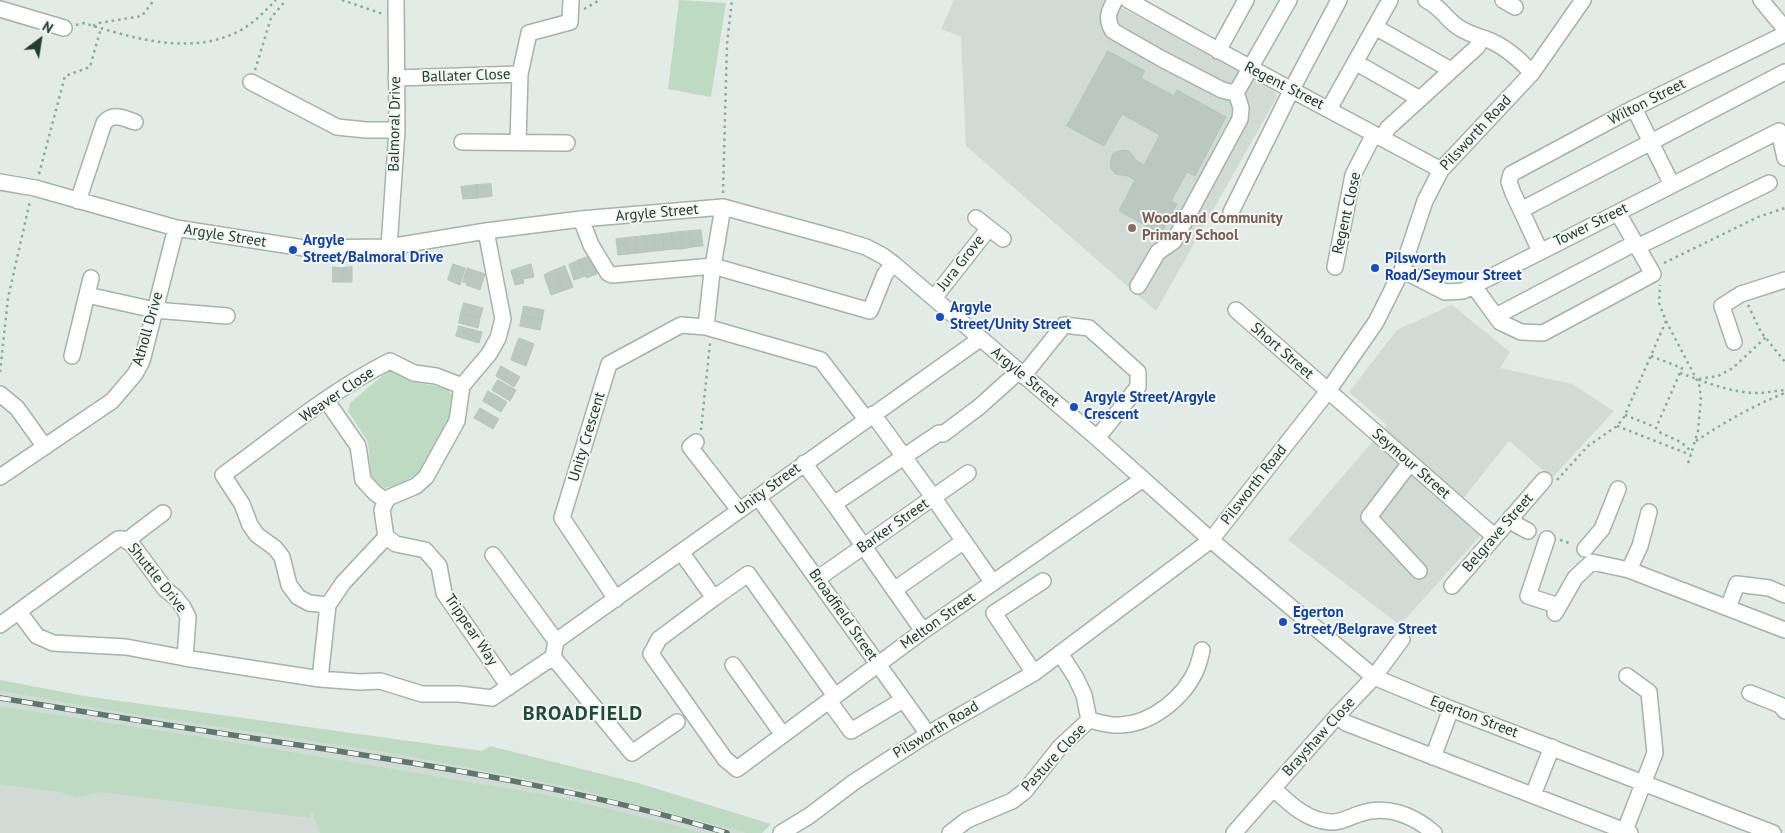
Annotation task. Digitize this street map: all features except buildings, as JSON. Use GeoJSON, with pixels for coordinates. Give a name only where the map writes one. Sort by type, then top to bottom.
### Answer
{"type":"FeatureCollection","features":[{"type":"Feature","properties":{"kind":"street","name":"Balmoral Drive"},"geometry":{"type":"LineString","coordinates":[[389,247],[397,130],[396,0]]}},
{"type":"Feature","properties":{"kind":"street","name":"Ballater Close"},"geometry":{"type":"LineString","coordinates":[[396,78],[520,74],[529,33],[570,22],[571,0]]}},
{"type":"Feature","properties":{"kind":"street"},"geometry":{"type":"LineString","coordinates":[[1115,0],[1108,14],[1109,25],[1113,31],[1222,90],[1236,92]]}},
{"type":"Feature","properties":{"kind":"street","name":"Regent Street"},"geometry":{"type":"LineString","coordinates":[[1128,0],[1218,52],[1292,89],[1441,170]]}},
{"type":"Feature","properties":{"kind":"street"},"geometry":{"type":"LineString","coordinates":[[1218,52],[1246,0]]}},
{"type":"Feature","properties":{"kind":"street"},"geometry":{"type":"LineString","coordinates":[[1138,286],[1158,252],[1174,241],[1240,120],[1240,108],[1236,92],[1289,0]]}},
{"type":"Feature","properties":{"kind":"street"},"geometry":{"type":"LineString","coordinates":[[1231,212],[1339,0]]}},
{"type":"Feature","properties":{"kind":"street"},"geometry":{"type":"LineString","coordinates":[[1329,109],[1390,0]]}},
{"type":"Feature","properties":{"kind":"street"},"geometry":{"type":"LineString","coordinates":[[1426,0],[1432,3],[1458,27],[1496,44],[1517,56],[1532,73]]}},
{"type":"Feature","properties":{"kind":"street","name":"Pilsworth Road"},"geometry":{"type":"LineString","coordinates":[[781,833],[809,816],[841,791],[928,734],[1034,673],[1211,540],[1328,391],[1376,322],[1402,270],[1425,201],[1441,170],[1532,73],[1583,0]]}},
{"type":"Feature","properties":{"kind":"street"},"geometry":{"type":"LineString","coordinates":[[1761,0],[1785,34]]}},
{"type":"Feature","properties":{"kind":"street"},"geometry":{"type":"LineString","coordinates":[[0,9],[64,28]]}},
{"type":"Feature","properties":{"kind":"street"},"geometry":{"type":"LineString","coordinates":[[1375,27],[1451,70]]}},
{"type":"Feature","properties":{"kind":"street","name":"Wilton Street"},"geometry":{"type":"LineString","coordinates":[[1520,210],[1509,182],[1511,174],[1634,108],[1785,34]]}},
{"type":"Feature","properties":{"kind":"street","name":"Regent Close"},"geometry":{"type":"LineString","coordinates":[[1336,267],[1354,175],[1378,136],[1477,46],[1482,38]]}},
{"type":"Feature","properties":{"kind":"street"},"geometry":{"type":"LineString","coordinates":[[1356,62],[1420,99]]}},
{"type":"Feature","properties":{"kind":"street"},"geometry":{"type":"LineString","coordinates":[[1540,250],[1520,210],[1785,72]]}},
{"type":"Feature","properties":{"kind":"street"},"geometry":{"type":"LineString","coordinates":[[518,142],[520,74]]}},
{"type":"Feature","properties":{"kind":"street"},"geometry":{"type":"LineString","coordinates":[[251,82],[337,127],[366,130],[397,130]]}},
{"type":"Feature","properties":{"kind":"street"},"geometry":{"type":"LineString","coordinates":[[1634,108],[1672,185]]}},
{"type":"Feature","properties":{"kind":"street"},"geometry":{"type":"LineString","coordinates":[[78,201],[104,123],[111,116],[135,122]]}},
{"type":"Feature","properties":{"kind":"street","name":"Tower Street"},"geometry":{"type":"LineString","coordinates":[[1402,270],[1446,292],[1463,290],[1779,131],[1785,158]]}},
{"type":"Feature","properties":{"kind":"street"},"geometry":{"type":"LineString","coordinates":[[462,142],[567,143]]}},
{"type":"Feature","properties":{"kind":"street","name":"Argyle Street"},"geometry":{"type":"LineString","coordinates":[[0,182],[35,188],[176,228],[304,248],[389,247],[486,231],[723,207],[840,239],[866,247],[884,256],[1097,438],[1211,540]]}},
{"type":"Feature","properties":{"kind":"street"},"geometry":{"type":"LineString","coordinates":[[1496,316],[1636,245],[1769,183]]}},
{"type":"Feature","properties":{"kind":"street"},"geometry":{"type":"LineString","coordinates":[[709,328],[713,266],[723,207]]}},
{"type":"Feature","properties":{"kind":"street"},"geometry":{"type":"LineString","coordinates":[[1473,285],[1500,322],[1521,332],[1544,333],[1657,278],[1618,213]]}},
{"type":"Feature","properties":{"kind":"street","name":"Jura Grove"},"geometry":{"type":"LineString","coordinates":[[976,218],[1003,239]]}},
{"type":"Feature","properties":{"kind":"street"},"geometry":{"type":"LineString","coordinates":[[581,220],[592,245],[608,272],[612,275],[713,266],[870,311],[885,274],[893,264]]}},
{"type":"Feature","properties":{"kind":"street","name":"Atholl Drive"},"geometry":{"type":"LineString","coordinates":[[0,477],[112,401],[125,387],[142,361],[176,228]]}},
{"type":"Feature","properties":{"kind":"street","name":"Jura Grove"},"geometry":{"type":"LineString","coordinates":[[934,298],[989,228]]}},
{"type":"Feature","properties":{"kind":"street"},"geometry":{"type":"LineString","coordinates":[[320,679],[328,605],[343,583],[386,537],[382,510],[386,501],[390,496],[416,486],[426,477],[457,421],[462,386],[489,354],[498,338],[503,319],[486,231]]}},
{"type":"Feature","properties":{"kind":"street"},"geometry":{"type":"LineString","coordinates":[[72,356],[91,278]]}},
{"type":"Feature","properties":{"kind":"street"},"geometry":{"type":"LineString","coordinates":[[1734,342],[1722,306],[1744,293],[1785,280]]}},
{"type":"Feature","properties":{"kind":"street"},"geometry":{"type":"LineString","coordinates":[[87,294],[155,310],[227,316]]}},
{"type":"Feature","properties":{"kind":"street","name":"Short Street"},"geometry":{"type":"LineString","coordinates":[[1236,310],[1328,391]]}},
{"type":"Feature","properties":{"kind":"street","name":"Unity Crescent"},"geometry":{"type":"LineString","coordinates":[[616,599],[562,518],[609,364],[681,325],[709,328],[821,360],[904,456],[993,583]]}},
{"type":"Feature","properties":{"kind":"street"},"geometry":{"type":"LineString","coordinates":[[834,504],[939,433],[942,434],[1021,374],[1064,325],[1089,328],[1138,372],[1138,387],[1097,438]]}},
{"type":"Feature","properties":{"kind":"street","name":"Unity Street"},"geometry":{"type":"LineString","coordinates":[[556,641],[804,462],[980,339]]}},
{"type":"Feature","properties":{"kind":"street","name":"Weaver Close"},"geometry":{"type":"LineString","coordinates":[[328,605],[309,603],[298,597],[288,585],[282,557],[275,548],[257,535],[250,525],[242,504],[223,475],[326,400],[369,372],[390,362],[414,373],[436,376],[462,386]]}},
{"type":"Feature","properties":{"kind":"street","name":"Seymour Street"},"geometry":{"type":"LineString","coordinates":[[1328,391],[1494,536]]}},
{"type":"Feature","properties":{"kind":"street"},"geometry":{"type":"LineString","coordinates":[[0,394],[16,408],[45,447]]}},
{"type":"Feature","properties":{"kind":"street"},"geometry":{"type":"LineString","coordinates":[[326,400],[358,446],[363,480],[375,493],[386,501]]}},
{"type":"Feature","properties":{"kind":"street"},"geometry":{"type":"LineString","coordinates":[[696,442],[690,447],[739,510]]}},
{"type":"Feature","properties":{"kind":"street"},"geometry":{"type":"LineString","coordinates":[[804,462],[923,631]]}},
{"type":"Feature","properties":{"kind":"street"},"geometry":{"type":"LineString","coordinates":[[1410,463],[1369,516],[1419,570]]}},
{"type":"Feature","properties":{"kind":"street","name":"Barker Street"},"geometry":{"type":"LineString","coordinates":[[817,579],[968,473]]}},
{"type":"Feature","properties":{"kind":"street","name":"Melton Street"},"geometry":{"type":"LineString","coordinates":[[714,598],[658,640],[651,654],[725,759],[737,769],[923,631],[1142,479]]}},
{"type":"Feature","properties":{"kind":"street","name":"Belgrave Street"},"geometry":{"type":"LineString","coordinates":[[1452,586],[1544,480]]}},
{"type":"Feature","properties":{"kind":"street"},"geometry":{"type":"LineString","coordinates":[[1584,549],[1602,529],[1618,489]]}},
{"type":"Feature","properties":{"kind":"street","name":"Broadfield Street"},"geometry":{"type":"LineString","coordinates":[[758,496],[928,734]]}},
{"type":"Feature","properties":{"kind":"street"},"geometry":{"type":"LineString","coordinates":[[1630,570],[1640,546],[1649,512]]}},
{"type":"Feature","properties":{"kind":"street"},"geometry":{"type":"LineString","coordinates":[[128,542],[134,535],[163,513]]}},
{"type":"Feature","properties":{"kind":"street"},"geometry":{"type":"LineString","coordinates":[[1511,517],[1517,525],[1528,531]]}},
{"type":"Feature","properties":{"kind":"street","name":"Trippear Way"},"geometry":{"type":"LineString","coordinates":[[386,537],[396,544],[425,550],[439,566],[444,593],[509,687]]}},
{"type":"Feature","properties":{"kind":"street","name":"Shuttle Drive"},"geometry":{"type":"LineString","coordinates":[[0,625],[118,539],[124,539],[165,589],[175,597],[188,617],[185,658]]}},
{"type":"Feature","properties":{"kind":"street"},"geometry":{"type":"LineString","coordinates":[[1547,539],[1528,596],[1557,610],[1574,578],[1592,562],[1630,570],[1785,630]]}},
{"type":"Feature","properties":{"kind":"street"},"geometry":{"type":"LineString","coordinates":[[894,590],[964,540]]}},
{"type":"Feature","properties":{"kind":"street","name":"Egerton Street"},"geometry":{"type":"LineString","coordinates":[[1211,540],[1374,676],[1451,709],[1772,833]]}},
{"type":"Feature","properties":{"kind":"street"},"geometry":{"type":"LineString","coordinates":[[681,552],[714,598],[748,574],[832,698],[851,731],[904,700]]}},
{"type":"Feature","properties":{"kind":"street"},"geometry":{"type":"LineString","coordinates":[[19,612],[37,636],[53,643],[126,648],[320,679],[360,682],[380,681],[422,694],[459,694],[492,698],[553,657],[556,641],[493,555]]}},
{"type":"Feature","properties":{"kind":"street"},"geometry":{"type":"LineString","coordinates":[[1034,673],[994,613],[1043,581]]}},
{"type":"Feature","properties":{"kind":"street"},"geometry":{"type":"LineString","coordinates":[[1728,608],[1737,584],[1769,588],[1785,595]]}},
{"type":"Feature","properties":{"kind":"street","name":"Brayshaw Close"},"geometry":{"type":"LineString","coordinates":[[1234,833],[1374,676],[1402,639]]}},
{"type":"Feature","properties":{"kind":"street"},"geometry":{"type":"LineString","coordinates":[[1060,653],[1084,695],[1089,720],[1120,725],[1142,720],[1160,712],[1176,699],[1197,669],[1202,650]]}},
{"type":"Feature","properties":{"kind":"street"},"geometry":{"type":"LineString","coordinates":[[553,657],[632,754],[677,722]]}},
{"type":"Feature","properties":{"kind":"street"},"geometry":{"type":"LineString","coordinates":[[733,665],[783,735]]}},
{"type":"Feature","properties":{"kind":"street"},"geometry":{"type":"LineString","coordinates":[[1337,716],[1346,723],[1626,832],[1642,782],[1655,753],[1649,692],[1627,676]]}},
{"type":"Feature","properties":{"kind":"street"},"geometry":{"type":"LineString","coordinates":[[1750,693],[1780,705],[1785,710]]}},
{"type":"Feature","properties":{"kind":"street"},"geometry":{"type":"LineString","coordinates":[[1433,757],[1451,709]]}},
{"type":"Feature","properties":{"kind":"street","name":"Pasture Close"},"geometry":{"type":"LineString","coordinates":[[950,833],[967,820],[1012,800],[1026,791],[1060,747],[1089,720]]}},
{"type":"Feature","properties":{"kind":"street"},"geometry":{"type":"LineString","coordinates":[[1533,795],[1552,747]]}},
{"type":"Feature","properties":{"kind":"street"},"geometry":{"type":"LineString","coordinates":[[1274,789],[1301,811],[1324,822],[1336,822],[1368,811],[1379,810],[1397,812],[1417,820],[1434,833]]}},
{"type":"Feature","properties":{"kind":"path"},"geometry":{"type":"LineString","coordinates":[[93,26],[99,23],[142,16],[154,0]]}},
{"type":"Feature","properties":{"kind":"path"},"geometry":{"type":"LineString","coordinates":[[64,28],[84,23],[139,39],[167,43],[186,43],[217,39],[240,30],[256,20],[276,0]]}},
{"type":"Feature","properties":{"kind":"path"},"geometry":{"type":"LineString","coordinates":[[251,82],[271,18],[286,0]]}},
{"type":"Feature","properties":{"kind":"path"},"geometry":{"type":"LineString","coordinates":[[342,0],[396,18]]}},
{"type":"Feature","properties":{"kind":"path"},"geometry":{"type":"LineString","coordinates":[[723,207],[727,44],[732,0]]}},
{"type":"Feature","properties":{"kind":"path"},"geometry":{"type":"LineString","coordinates":[[0,372],[8,298],[27,209],[35,188],[65,76],[90,67],[101,28]]}},
{"type":"Feature","properties":{"kind":"path"},"geometry":{"type":"LineString","coordinates":[[1687,467],[1698,431],[1701,397],[1697,379],[1659,304],[1655,268],[1758,217],[1785,208]]}},
{"type":"Feature","properties":{"kind":"path"},"geometry":{"type":"LineString","coordinates":[[1744,293],[1766,337],[1785,362]]}},
{"type":"Feature","properties":{"kind":"path"},"geometry":{"type":"LineString","coordinates":[[1544,480],[1556,481],[1588,446],[1617,426],[1625,415],[1666,321]]}},
{"type":"Feature","properties":{"kind":"path"},"geometry":{"type":"LineString","coordinates":[[696,442],[701,433],[709,328]]}},
{"type":"Feature","properties":{"kind":"path"},"geometry":{"type":"LineString","coordinates":[[1697,379],[1718,376],[1733,368],[1766,337]]}},
{"type":"Feature","properties":{"kind":"path"},"geometry":{"type":"LineString","coordinates":[[1651,356],[1682,368],[1656,428]]}},
{"type":"Feature","properties":{"kind":"path"},"geometry":{"type":"LineString","coordinates":[[1680,373],[1722,388],[1738,391],[1760,393],[1785,391]]}},
{"type":"Feature","properties":{"kind":"path"},"geometry":{"type":"LineString","coordinates":[[1695,442],[1731,418],[1785,391]]}},
{"type":"Feature","properties":{"kind":"path"},"geometry":{"type":"LineString","coordinates":[[1625,415],[1656,428],[1661,434],[1681,442],[1692,454]]}},
{"type":"Feature","properties":{"kind":"path"},"geometry":{"type":"LineString","coordinates":[[1617,426],[1692,454]]}},
{"type":"Feature","properties":{"kind":"path"},"geometry":{"type":"LineString","coordinates":[[1547,539],[1559,540],[1584,549]]}},
{"type":"Feature","properties":{"kind":"shaded area","name":"Woodland Community Primary School"},"geometry":{"type":"Polygon","coordinates":[[[954,0],[1107,0],[1274,91],[1277,97],[1156,311],[966,146],[961,37],[941,29],[954,0]]]}},
{"type":"Feature","properties":{"kind":"shaded area"},"geometry":{"type":"Polygon","coordinates":[[[1452,305],[1510,352],[1500,368],[1572,384],[1614,411],[1552,478],[1509,441],[1462,500],[1489,526],[1400,625],[1288,540],[1387,425],[1349,392],[1397,330],[1452,305]]]}},
{"type":"Feature","properties":{"kind":"shaded area"},"geometry":{"type":"Polygon","coordinates":[[[0,691],[106,710],[396,754],[568,787],[746,833],[664,833],[543,794],[203,737],[0,706],[0,691]]]}},
{"type":"Feature","properties":{"kind":"shaded area"},"geometry":{"type":"Polygon","coordinates":[[[0,754],[466,833],[0,833],[0,754]]]}},
{"type":"Feature","properties":{"kind":"green space"},"geometry":{"type":"Polygon","coordinates":[[[679,0],[726,3],[711,97],[668,89],[679,0]]]}},
{"type":"Feature","properties":{"kind":"green space"},"geometry":{"type":"Polygon","coordinates":[[[388,371],[397,373],[408,380],[447,389],[454,397],[452,418],[419,472],[400,485],[384,488],[371,478],[368,442],[348,411],[350,403],[388,371]]]}},
{"type":"Feature","properties":{"kind":"green space"},"geometry":{"type":"Polygon","coordinates":[[[0,680],[84,696],[482,751],[490,746],[638,783],[771,824],[762,833],[746,833],[568,787],[396,754],[106,710],[0,691],[0,680]]]}},
{"type":"Feature","properties":{"kind":"green space"},"geometry":{"type":"Polygon","coordinates":[[[0,706],[203,737],[543,794],[702,833],[320,833],[312,811],[310,818],[98,792],[76,798],[65,793],[0,784],[0,706]]]}},
{"type":"Feature","properties":{"kind":"railway"},"geometry":{"type":"LineString","coordinates":[[0,698],[477,774],[578,794],[727,833]]}},
{"type":"Feature","properties":{"kind":"place","name":"Woodland Community Primary School"},"geometry":{"type":"Point","coordinates":[1132,228]}},
{"type":"Feature","properties":{"kind":"place","name":"Argyle Street/Balmoral Drive"},"geometry":{"type":"Point","coordinates":[293,250]}},
{"type":"Feature","properties":{"kind":"place","name":"Pilsworth Road/Seymour Street"},"geometry":{"type":"Point","coordinates":[1375,268]}},
{"type":"Feature","properties":{"kind":"place","name":"Argyle Street/Unity Street"},"geometry":{"type":"Point","coordinates":[940,317]}},
{"type":"Feature","properties":{"kind":"place","name":"Argyle Street/Argyle Crescent"},"geometry":{"type":"Point","coordinates":[1074,407]}},
{"type":"Feature","properties":{"kind":"place","name":"Egerton Street/Belgrave Street"},"geometry":{"type":"Point","coordinates":[1283,622]}},
{"type":"Feature","properties":{"kind":"district","name":"BROADFIELD"},"geometry":{"type":"Point","coordinates":[583,714]}}]}
